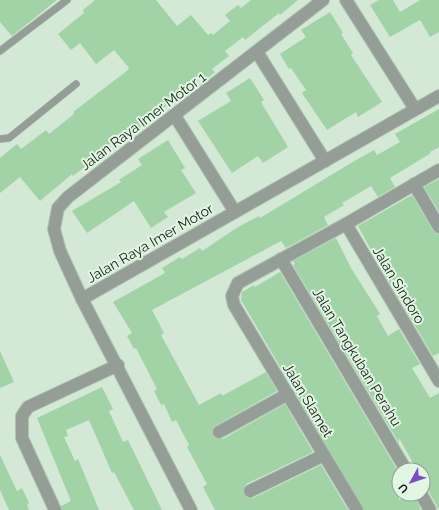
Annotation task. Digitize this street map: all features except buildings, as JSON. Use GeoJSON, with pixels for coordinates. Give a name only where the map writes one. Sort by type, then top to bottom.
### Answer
{"type":"FeatureCollection","features":[{"type":"Feature","properties":{"kind":"street","name":"Jalan Raya Imer Motor 1"},"geometry":{"type":"LineString","coordinates":[[82,299],[60,251],[54,229],[58,208],[68,197],[175,116],[323,0]]}},
{"type":"Feature","properties":{"kind":"street"},"geometry":{"type":"LineString","coordinates":[[346,0],[415,109]]}},
{"type":"Feature","properties":{"kind":"street"},"geometry":{"type":"LineString","coordinates":[[257,52],[325,161]]}},
{"type":"Feature","properties":{"kind":"street","name":"Jalan Raya Imer Motor"},"geometry":{"type":"LineString","coordinates":[[191,510],[118,365],[82,299],[439,96]]}},
{"type":"Feature","properties":{"kind":"street"},"geometry":{"type":"LineString","coordinates":[[175,116],[235,212]]}},
{"type":"Feature","properties":{"kind":"street"},"geometry":{"type":"LineString","coordinates":[[281,259],[346,224],[439,170]]}},
{"type":"Feature","properties":{"kind":"street"},"geometry":{"type":"LineString","coordinates":[[414,184],[439,227]]}},
{"type":"Feature","properties":{"kind":"street","name":"Jalan Sindoro"},"geometry":{"type":"LineString","coordinates":[[346,224],[439,381]]}},
{"type":"Feature","properties":{"kind":"street","name":"Jalan Slamet"},"geometry":{"type":"LineString","coordinates":[[281,259],[238,283],[232,296],[234,305],[357,510]]}},
{"type":"Feature","properties":{"kind":"street","name":"Jalan Tangkuban Perahu"},"geometry":{"type":"LineString","coordinates":[[281,259],[401,462]]}},
{"type":"Feature","properties":{"kind":"street"},"geometry":{"type":"LineString","coordinates":[[55,510],[22,438],[22,416],[28,407],[118,365]]}},
{"type":"Feature","properties":{"kind":"street"},"geometry":{"type":"LineString","coordinates":[[219,432],[288,394]]}},
{"type":"Feature","properties":{"kind":"street"},"geometry":{"type":"LineString","coordinates":[[250,491],[324,455]]}},
{"type":"Feature","properties":{"kind":"lane"},"geometry":{"type":"LineString","coordinates":[[0,51],[67,0]]}},
{"type":"Feature","properties":{"kind":"lane"},"geometry":{"type":"LineString","coordinates":[[0,139],[9,138],[76,84]]}}]}
